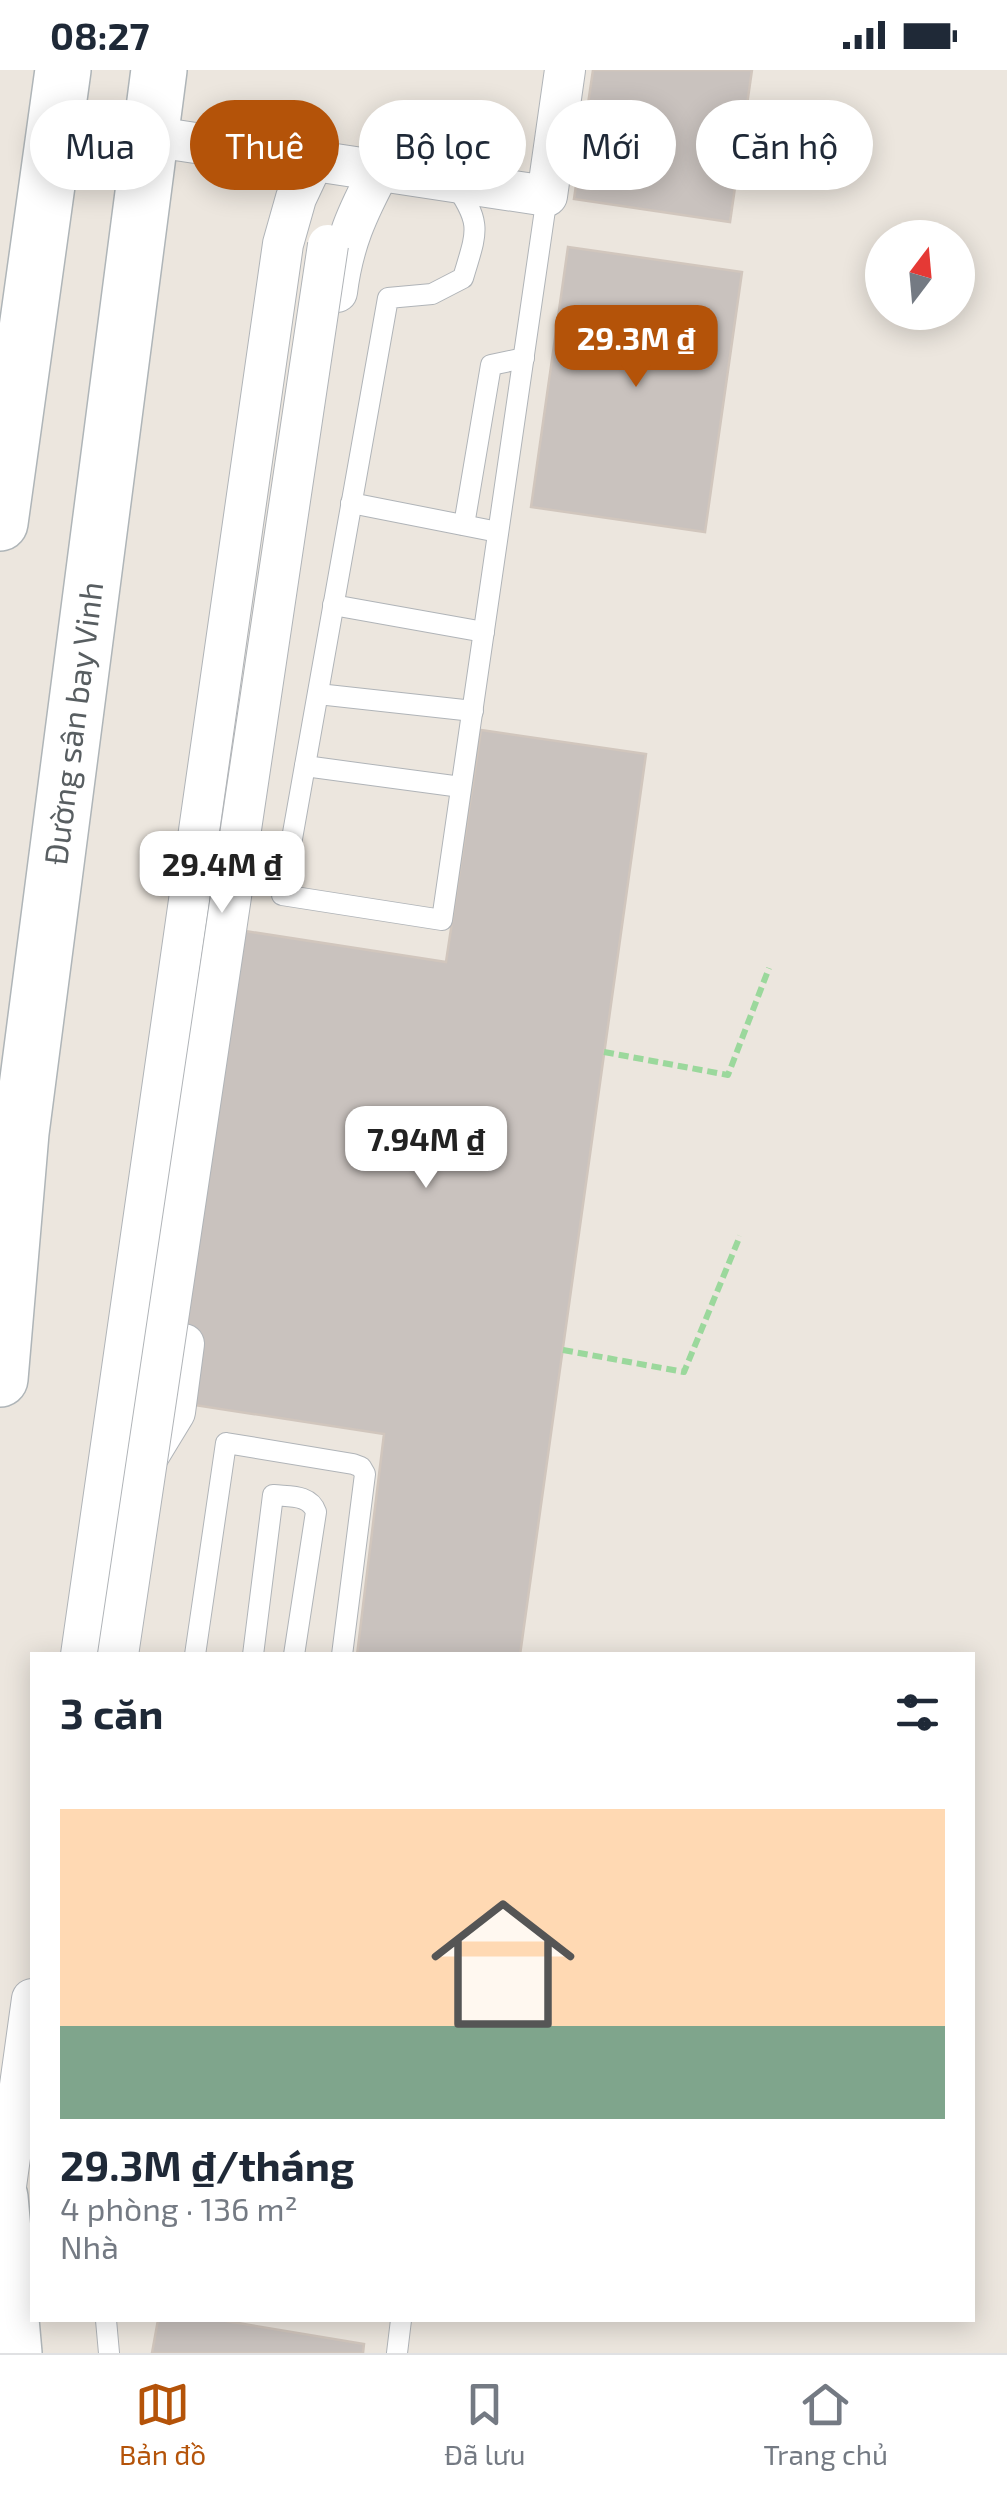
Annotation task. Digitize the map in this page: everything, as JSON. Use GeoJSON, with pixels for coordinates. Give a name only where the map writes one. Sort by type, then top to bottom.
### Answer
{"type":"FeatureCollection","features":[{"type":"Feature","properties":{"kind":"main road"},"geometry":{"type":"LineString","coordinates":[[0,523],[62,70]]}},
{"type":"Feature","properties":{"kind":"main road","name":"Đường sân bay Vinh"},"geometry":{"type":"LineString","coordinates":[[154,100],[159,70]]}},
{"type":"Feature","properties":{"kind":"main road","name":"Đường sân bay Vinh"},"geometry":{"type":"LineString","coordinates":[[0,1378],[21,1132],[141,190]]}},
{"type":"Feature","properties":{"kind":"main road"},"geometry":{"type":"LineString","coordinates":[[0,2197],[14,2353]]}},
{"type":"Feature","properties":{"kind":"street"},"geometry":{"type":"LineString","coordinates":[[507,190],[547,196],[566,70]]}},
{"type":"Feature","properties":{"kind":"street"},"geometry":{"type":"LineString","coordinates":[[170,139],[359,168]]}},
{"type":"Feature","properties":{"kind":"street"},"geometry":{"type":"LineString","coordinates":[[118,1652],[328,245],[344,166]]}},
{"type":"Feature","properties":{"kind":"street"},"geometry":{"type":"LineString","coordinates":[[82,1652],[283,244],[296,198],[344,166]]}},
{"type":"Feature","properties":{"kind":"street"},"geometry":{"type":"LineString","coordinates":[[98,1538],[174,1412],[338,279],[346,242],[360,206],[344,166]]}},
{"type":"Feature","properties":{"kind":"street"},"geometry":{"type":"LineString","coordinates":[[1,2222],[30,2014]]}},
{"type":"Feature","properties":{"kind":"street"},"geometry":{"type":"LineString","coordinates":[[1,2222],[30,2168]]}},
{"type":"Feature","properties":{"kind":"lane"},"geometry":{"type":"LineString","coordinates":[[459,190],[470,206],[477,231],[463,278],[432,294],[388,298],[282,895],[442,920],[547,196]]}},
{"type":"Feature","properties":{"kind":"lane"},"geometry":{"type":"LineString","coordinates":[[464,526],[491,366],[524,358]]}},
{"type":"Feature","properties":{"kind":"lane"},"geometry":{"type":"LineString","coordinates":[[351,503],[498,532]]}},
{"type":"Feature","properties":{"kind":"lane"},"geometry":{"type":"LineString","coordinates":[[333,604],[484,632]]}},
{"type":"Feature","properties":{"kind":"lane"},"geometry":{"type":"LineString","coordinates":[[318,694],[472,711]]}},
{"type":"Feature","properties":{"kind":"lane"},"geometry":{"type":"LineString","coordinates":[[305,766],[461,787]]}},
{"type":"Feature","properties":{"kind":"lane"},"geometry":{"type":"LineString","coordinates":[[195,1652],[226,1443],[354,1464],[365,1474],[342,1652]]}},
{"type":"Feature","properties":{"kind":"lane"},"geometry":{"type":"LineString","coordinates":[[252,1652],[273,1495],[308,1499],[316,1512],[294,1652]]}},
{"type":"Feature","properties":{"kind":"lane"},"geometry":{"type":"LineString","coordinates":[[106,2322],[109,2353]]}},
{"type":"Feature","properties":{"kind":"lane"},"geometry":{"type":"LineString","coordinates":[[397,2353],[400,2322]]}},
{"type":"Feature","properties":{"kind":"path"},"geometry":{"type":"LineString","coordinates":[[604,1052],[728,1075],[769,968]]}},
{"type":"Feature","properties":{"kind":"path"},"geometry":{"type":"LineString","coordinates":[[562,1350],[684,1372],[740,1236]]}},
{"type":"Feature","properties":{"kind":"building"},"geometry":{"type":"Polygon","coordinates":[[[593,70],[752,70],[748,100],[696,100],[696,190],[735,190],[730,222],[574,199],[575,190],[676,190],[676,100],[589,100],[593,70]]]}},
{"type":"Feature","properties":{"kind":"building"},"geometry":{"type":"Polygon","coordinates":[[[568,247],[742,272],[705,532],[531,507],[568,247]]]}},
{"type":"Feature","properties":{"kind":"building"},"geometry":{"type":"Polygon","coordinates":[[[481,730],[646,754],[520,1652],[357,1652],[384,1434],[175,1402],[245,931],[446,962],[481,730]]]}},
{"type":"Feature","properties":{"kind":"building"},"geometry":{"type":"Polygon","coordinates":[[[158,2322],[232,2322],[364,2344],[363,2353],[152,2353],[158,2322]]]}}]}
